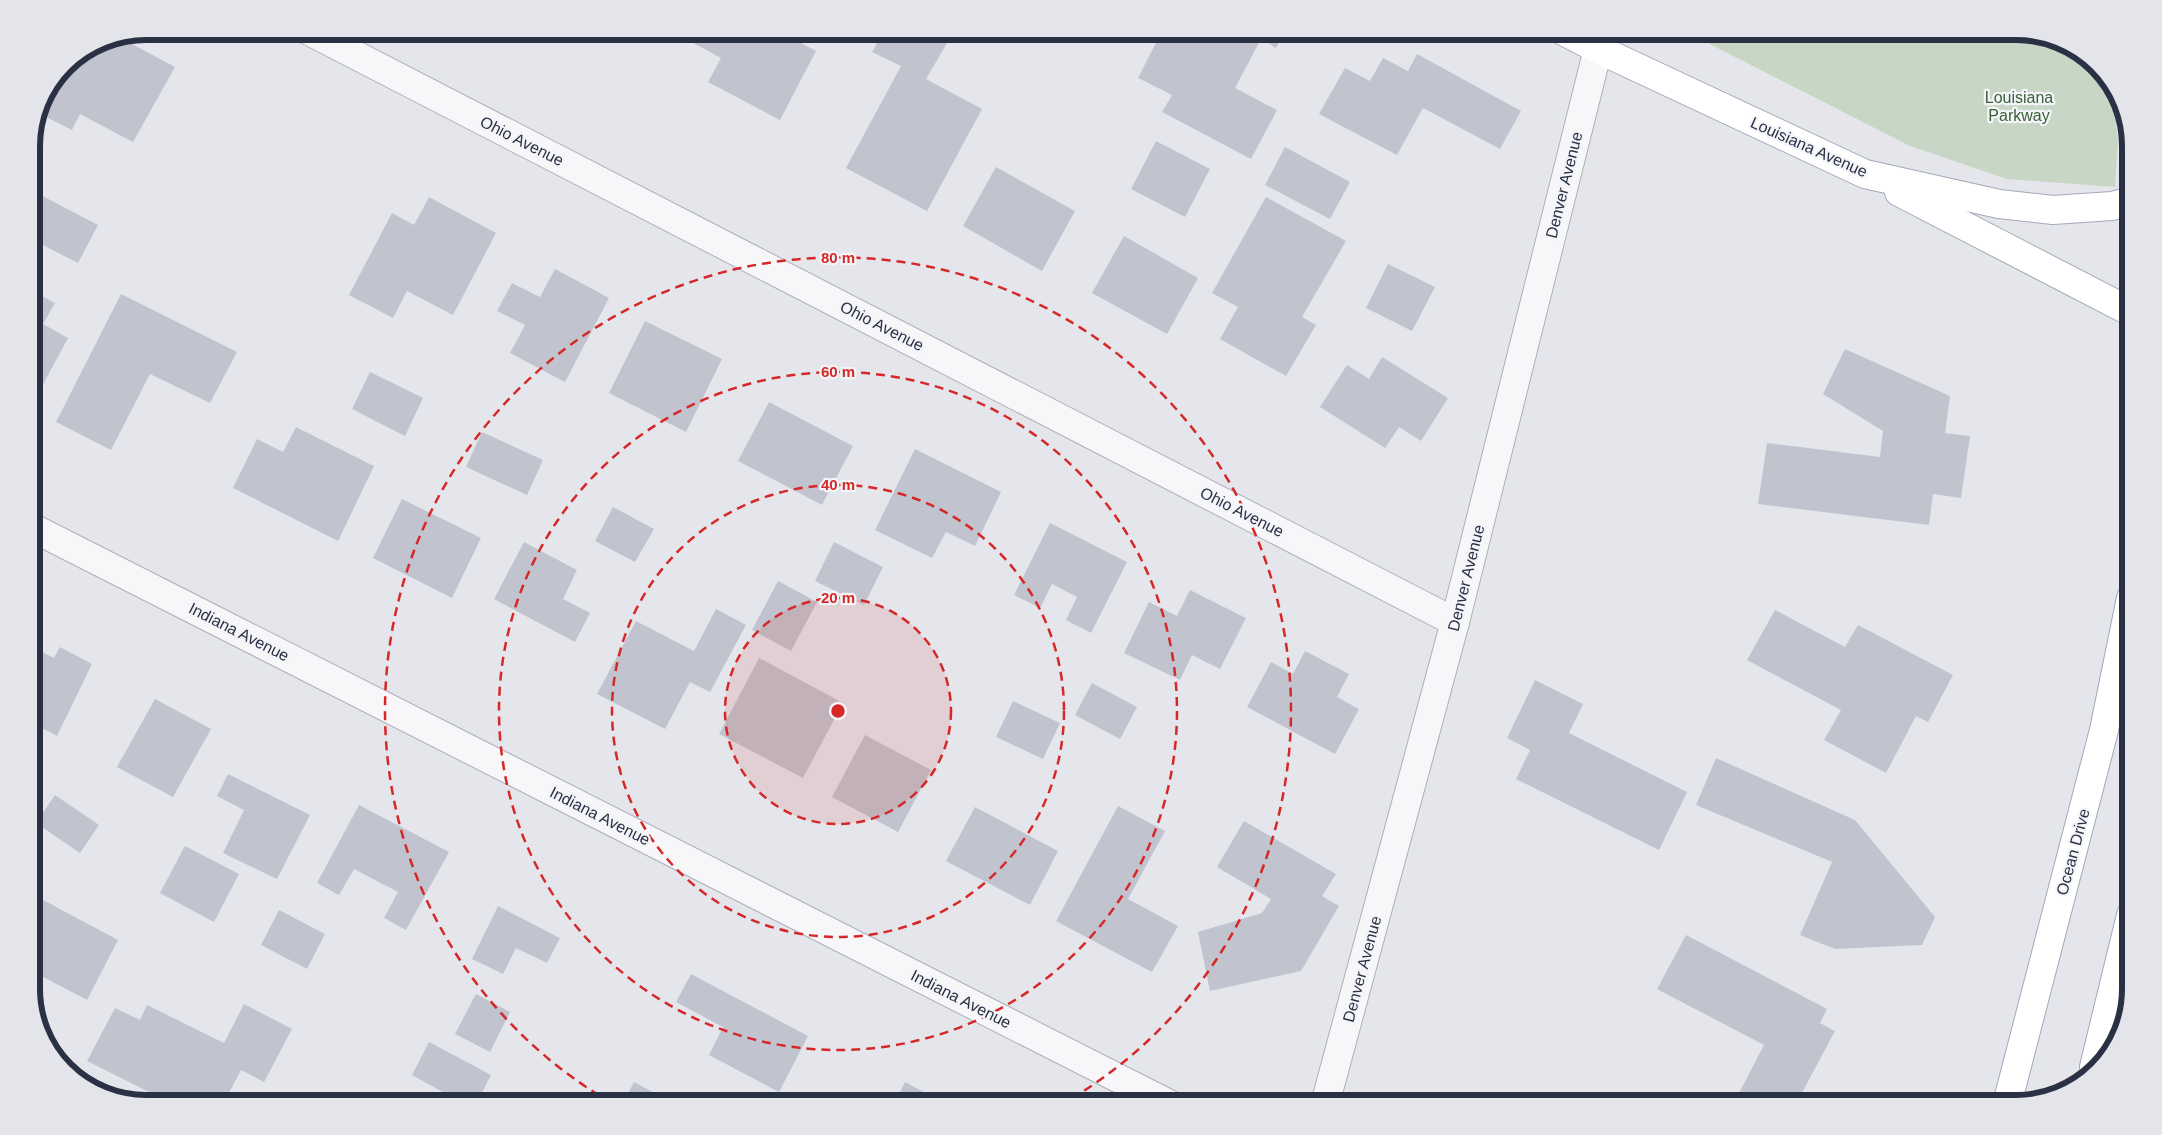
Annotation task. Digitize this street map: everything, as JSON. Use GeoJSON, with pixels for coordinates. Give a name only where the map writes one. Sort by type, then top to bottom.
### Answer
{"type":"FeatureCollection","features":[{"type":"Feature","properties":{"kind":"main road","name":"Louisiana Avenue"},"geometry":{"type":"LineString","coordinates":[[1580,40],[1865,174],[1999,204],[2053,210],[2112,206],[2122,203]]}},
{"type":"Feature","properties":{"kind":"main road"},"geometry":{"type":"LineString","coordinates":[[1865,174],[2122,307]]}},
{"type":"Feature","properties":{"kind":"main road","name":"Ocean Drive"},"geometry":{"type":"LineString","coordinates":[[2009,1095],[2104,730],[2122,642]]}},
{"type":"Feature","properties":{"kind":"main road"},"geometry":{"type":"LineString","coordinates":[[2096,1059],[2122,952]]}},
{"type":"Feature","properties":{"kind":"street","name":"Ohio Avenue"},"geometry":{"type":"LineString","coordinates":[[326,40],[1455,622]]}},
{"type":"Feature","properties":{"kind":"street","name":"Denver Avenue"},"geometry":{"type":"LineString","coordinates":[[1327,1095],[1455,622],[1598,49]]}},
{"type":"Feature","properties":{"kind":"street","name":"Indiana Avenue"},"geometry":{"type":"LineString","coordinates":[[40,531],[1151,1095]]}},
{"type":"Feature","properties":{"kind":"green space","name":"Louisiana Parkway"},"geometry":{"type":"Polygon","coordinates":[[[1702,40],[2016,40],[2030,41],[2057,48],[2086,66],[2096,76],[2111,99],[2118,140],[2115,187],[2007,179],[1910,146],[1702,40]]]}},
{"type":"Feature","properties":{"kind":"building"},"geometry":{"type":"Polygon","coordinates":[[[688,40],[795,40],[816,51],[780,120],[708,82],[721,58],[688,40]]]}},
{"type":"Feature","properties":{"kind":"building"},"geometry":{"type":"Polygon","coordinates":[[[879,40],[949,40],[926,79],[982,109],[927,211],[846,168],[901,66],[872,52],[879,40]]]}},
{"type":"Feature","properties":{"kind":"building"},"geometry":{"type":"Polygon","coordinates":[[[1157,40],[1260,40],[1235,88],[1277,110],[1251,159],[1162,112],[1172,95],[1138,78],[1157,40]]]}},
{"type":"Feature","properties":{"kind":"building"},"geometry":{"type":"Polygon","coordinates":[[[1263,40],[1280,40],[1276,48],[1263,40]]]}},
{"type":"Feature","properties":{"kind":"building"},"geometry":{"type":"Polygon","coordinates":[[[128,42],[175,67],[133,142],[80,114],[72,130],[45,116],[48,105],[62,81],[76,66],[93,54],[105,48],[128,42]]]}},
{"type":"Feature","properties":{"kind":"building"},"geometry":{"type":"Polygon","coordinates":[[[1417,54],[1521,111],[1500,149],[1423,108],[1397,155],[1319,114],[1345,68],[1370,81],[1383,58],[1408,71],[1417,54]]]}},
{"type":"Feature","properties":{"kind":"building"},"geometry":{"type":"Polygon","coordinates":[[[1156,141],[1210,169],[1185,217],[1131,189],[1156,141]]]}},
{"type":"Feature","properties":{"kind":"building"},"geometry":{"type":"Polygon","coordinates":[[[1285,147],[1350,182],[1330,219],[1265,185],[1285,147]]]}},
{"type":"Feature","properties":{"kind":"building"},"geometry":{"type":"Polygon","coordinates":[[[996,167],[1075,211],[1042,271],[963,226],[996,167]]]}},
{"type":"Feature","properties":{"kind":"building"},"geometry":{"type":"Polygon","coordinates":[[[40,195],[98,225],[78,263],[40,244],[40,195]]]}},
{"type":"Feature","properties":{"kind":"building"},"geometry":{"type":"Polygon","coordinates":[[[429,197],[496,233],[453,315],[407,291],[393,318],[349,295],[392,213],[414,225],[429,197]]]}},
{"type":"Feature","properties":{"kind":"building"},"geometry":{"type":"Polygon","coordinates":[[[1266,197],[1346,241],[1302,317],[1316,325],[1286,376],[1220,339],[1238,307],[1212,293],[1266,197]]]}},
{"type":"Feature","properties":{"kind":"building"},"geometry":{"type":"Polygon","coordinates":[[[1124,236],[1198,278],[1167,334],[1092,293],[1124,236]]]}},
{"type":"Feature","properties":{"kind":"building"},"geometry":{"type":"Polygon","coordinates":[[[1388,264],[1435,287],[1412,331],[1366,308],[1388,264]]]}},
{"type":"Feature","properties":{"kind":"building"},"geometry":{"type":"Polygon","coordinates":[[[555,269],[609,298],[565,382],[510,353],[525,325],[497,311],[512,283],[540,297],[555,269]]]}},
{"type":"Feature","properties":{"kind":"building"},"geometry":{"type":"Polygon","coordinates":[[[121,294],[237,352],[210,403],[150,374],[111,450],[56,422],[121,294]]]}},
{"type":"Feature","properties":{"kind":"building"},"geometry":{"type":"Polygon","coordinates":[[[40,295],[55,303],[43,324],[68,338],[40,390],[40,295]]]}},
{"type":"Feature","properties":{"kind":"building"},"geometry":{"type":"Polygon","coordinates":[[[645,321],[722,359],[686,432],[609,393],[645,321]]]}},
{"type":"Feature","properties":{"kind":"building"},"geometry":{"type":"Polygon","coordinates":[[[1845,349],[1950,396],[1945,433],[1970,436],[1961,498],[1933,494],[1929,525],[1758,504],[1767,443],[1880,457],[1883,431],[1823,394],[1845,349]]]}},
{"type":"Feature","properties":{"kind":"building"},"geometry":{"type":"Polygon","coordinates":[[[1382,357],[1448,398],[1421,441],[1399,427],[1385,448],[1320,407],[1347,365],[1369,379],[1382,357]]]}},
{"type":"Feature","properties":{"kind":"building"},"geometry":{"type":"Polygon","coordinates":[[[370,372],[423,398],[405,436],[352,409],[370,372]]]}},
{"type":"Feature","properties":{"kind":"building"},"geometry":{"type":"Polygon","coordinates":[[[769,402],[853,446],[822,505],[738,461],[769,402]]]}},
{"type":"Feature","properties":{"kind":"building"},"geometry":{"type":"Polygon","coordinates":[[[296,427],[374,466],[338,541],[233,488],[257,439],[283,452],[296,427]]]}},
{"type":"Feature","properties":{"kind":"building"},"geometry":{"type":"Polygon","coordinates":[[[482,432],[543,460],[527,495],[466,467],[482,432]]]}},
{"type":"Feature","properties":{"kind":"building"},"geometry":{"type":"Polygon","coordinates":[[[915,449],[1001,492],[975,546],[946,532],[932,558],[875,530],[915,449]]]}},
{"type":"Feature","properties":{"kind":"building"},"geometry":{"type":"Polygon","coordinates":[[[402,499],[481,538],[452,598],[373,558],[402,499]]]}},
{"type":"Feature","properties":{"kind":"building"},"geometry":{"type":"Polygon","coordinates":[[[613,507],[654,529],[635,562],[595,541],[613,507]]]}},
{"type":"Feature","properties":{"kind":"building"},"geometry":{"type":"Polygon","coordinates":[[[1050,523],[1127,562],[1091,633],[1066,620],[1077,597],[1052,584],[1040,608],[1014,595],[1050,523]]]}},
{"type":"Feature","properties":{"kind":"building"},"geometry":{"type":"Polygon","coordinates":[[[524,542],[577,570],[563,599],[590,613],[575,642],[494,599],[524,542]]]}},
{"type":"Feature","properties":{"kind":"building"},"geometry":{"type":"Polygon","coordinates":[[[834,542],[883,567],[864,605],[815,581],[834,542]]]}},
{"type":"Feature","properties":{"kind":"building"},"geometry":{"type":"Polygon","coordinates":[[[778,581],[817,602],[791,651],[752,630],[778,581]]]}},
{"type":"Feature","properties":{"kind":"building"},"geometry":{"type":"Polygon","coordinates":[[[1190,590],[1246,618],[1220,669],[1192,655],[1180,680],[1124,653],[1149,602],[1177,616],[1190,590]]]}},
{"type":"Feature","properties":{"kind":"building"},"geometry":{"type":"Polygon","coordinates":[[[716,609],[746,625],[710,692],[690,682],[665,729],[597,694],[636,621],[694,651],[716,609]]]}},
{"type":"Feature","properties":{"kind":"building"},"geometry":{"type":"Polygon","coordinates":[[[1775,610],[1845,647],[1858,625],[1953,675],[1928,722],[1916,716],[1886,773],[1824,740],[1841,710],[1747,660],[1775,610]]]}},
{"type":"Feature","properties":{"kind":"building"},"geometry":{"type":"Polygon","coordinates":[[[60,647],[92,664],[57,736],[40,727],[40,651],[54,658],[60,647]]]}},
{"type":"Feature","properties":{"kind":"building"},"geometry":{"type":"Polygon","coordinates":[[[1305,651],[1349,674],[1337,697],[1359,709],[1335,754],[1247,707],[1271,662],[1293,674],[1305,651]]]}},
{"type":"Feature","properties":{"kind":"building"},"geometry":{"type":"Polygon","coordinates":[[[759,658],[843,703],[803,778],[719,734],[759,658]]]}},
{"type":"Feature","properties":{"kind":"building"},"geometry":{"type":"Polygon","coordinates":[[[1535,680],[1583,704],[1569,733],[1687,792],[1659,850],[1516,779],[1530,750],[1507,738],[1535,680]]]}},
{"type":"Feature","properties":{"kind":"building"},"geometry":{"type":"Polygon","coordinates":[[[1092,683],[1137,707],[1120,739],[1075,715],[1092,683]]]}},
{"type":"Feature","properties":{"kind":"building"},"geometry":{"type":"Polygon","coordinates":[[[155,699],[211,729],[173,797],[117,767],[155,699]]]}},
{"type":"Feature","properties":{"kind":"building"},"geometry":{"type":"Polygon","coordinates":[[[1013,701],[1060,723],[1043,759],[996,737],[1013,701]]]}},
{"type":"Feature","properties":{"kind":"building"},"geometry":{"type":"Polygon","coordinates":[[[865,735],[931,770],[898,832],[832,797],[865,735]]]}},
{"type":"Feature","properties":{"kind":"building"},"geometry":{"type":"Polygon","coordinates":[[[1716,758],[1855,820],[1935,917],[1922,945],[1835,949],[1800,935],[1832,862],[1696,805],[1716,758]]]}},
{"type":"Feature","properties":{"kind":"building"},"geometry":{"type":"Polygon","coordinates":[[[228,774],[310,815],[277,879],[223,853],[244,810],[217,796],[228,774]]]}},
{"type":"Feature","properties":{"kind":"building"},"geometry":{"type":"Polygon","coordinates":[[[55,795],[99,825],[80,853],[40,826],[40,817],[55,795]]]}},
{"type":"Feature","properties":{"kind":"building"},"geometry":{"type":"Polygon","coordinates":[[[359,805],[449,852],[406,930],[384,918],[398,892],[354,869],[339,895],[317,883],[359,805]]]}},
{"type":"Feature","properties":{"kind":"building"},"geometry":{"type":"Polygon","coordinates":[[[1118,806],[1165,831],[1128,899],[1178,926],[1152,972],[1056,921],[1118,806]]]}},
{"type":"Feature","properties":{"kind":"building"},"geometry":{"type":"Polygon","coordinates":[[[975,807],[1058,851],[1030,905],[946,861],[975,807]]]}},
{"type":"Feature","properties":{"kind":"building"},"geometry":{"type":"Polygon","coordinates":[[[1244,821],[1336,874],[1322,896],[1339,906],[1301,971],[1210,991],[1198,932],[1262,913],[1271,899],[1217,867],[1244,821]]]}},
{"type":"Feature","properties":{"kind":"building"},"geometry":{"type":"Polygon","coordinates":[[[185,846],[239,874],[214,922],[160,893],[185,846]]]}},
{"type":"Feature","properties":{"kind":"building"},"geometry":{"type":"Polygon","coordinates":[[[40,898],[118,940],[87,1000],[40,975],[40,898]]]}},
{"type":"Feature","properties":{"kind":"building"},"geometry":{"type":"Polygon","coordinates":[[[498,906],[560,938],[547,963],[516,948],[503,974],[472,959],[498,906]]]}},
{"type":"Feature","properties":{"kind":"building"},"geometry":{"type":"Polygon","coordinates":[[[279,910],[325,934],[307,969],[261,945],[279,910]]]}},
{"type":"Feature","properties":{"kind":"building"},"geometry":{"type":"Polygon","coordinates":[[[1686,935],[1827,1009],[1820,1023],[1835,1031],[1801,1095],[1738,1095],[1764,1045],[1657,989],[1686,935]]]}},
{"type":"Feature","properties":{"kind":"building"},"geometry":{"type":"Polygon","coordinates":[[[691,974],[808,1036],[779,1092],[709,1055],[723,1027],[676,1002],[691,974]]]}},
{"type":"Feature","properties":{"kind":"building"},"geometry":{"type":"Polygon","coordinates":[[[476,994],[510,1012],[490,1052],[455,1034],[476,994]]]}},
{"type":"Feature","properties":{"kind":"building"},"geometry":{"type":"Polygon","coordinates":[[[244,1004],[292,1029],[264,1082],[241,1070],[228,1095],[155,1095],[87,1061],[115,1008],[140,1020],[147,1005],[224,1043],[244,1004]]]}},
{"type":"Feature","properties":{"kind":"building"},"geometry":{"type":"Polygon","coordinates":[[[429,1042],[491,1075],[481,1095],[449,1095],[412,1075],[429,1042]]]}},
{"type":"Feature","properties":{"kind":"building"},"geometry":{"type":"Polygon","coordinates":[[[634,1082],[658,1095],[627,1095],[634,1082]]]}},
{"type":"Feature","properties":{"kind":"building"},"geometry":{"type":"Polygon","coordinates":[[[905,1082],[929,1095],[898,1095],[905,1082]]]}}]}
